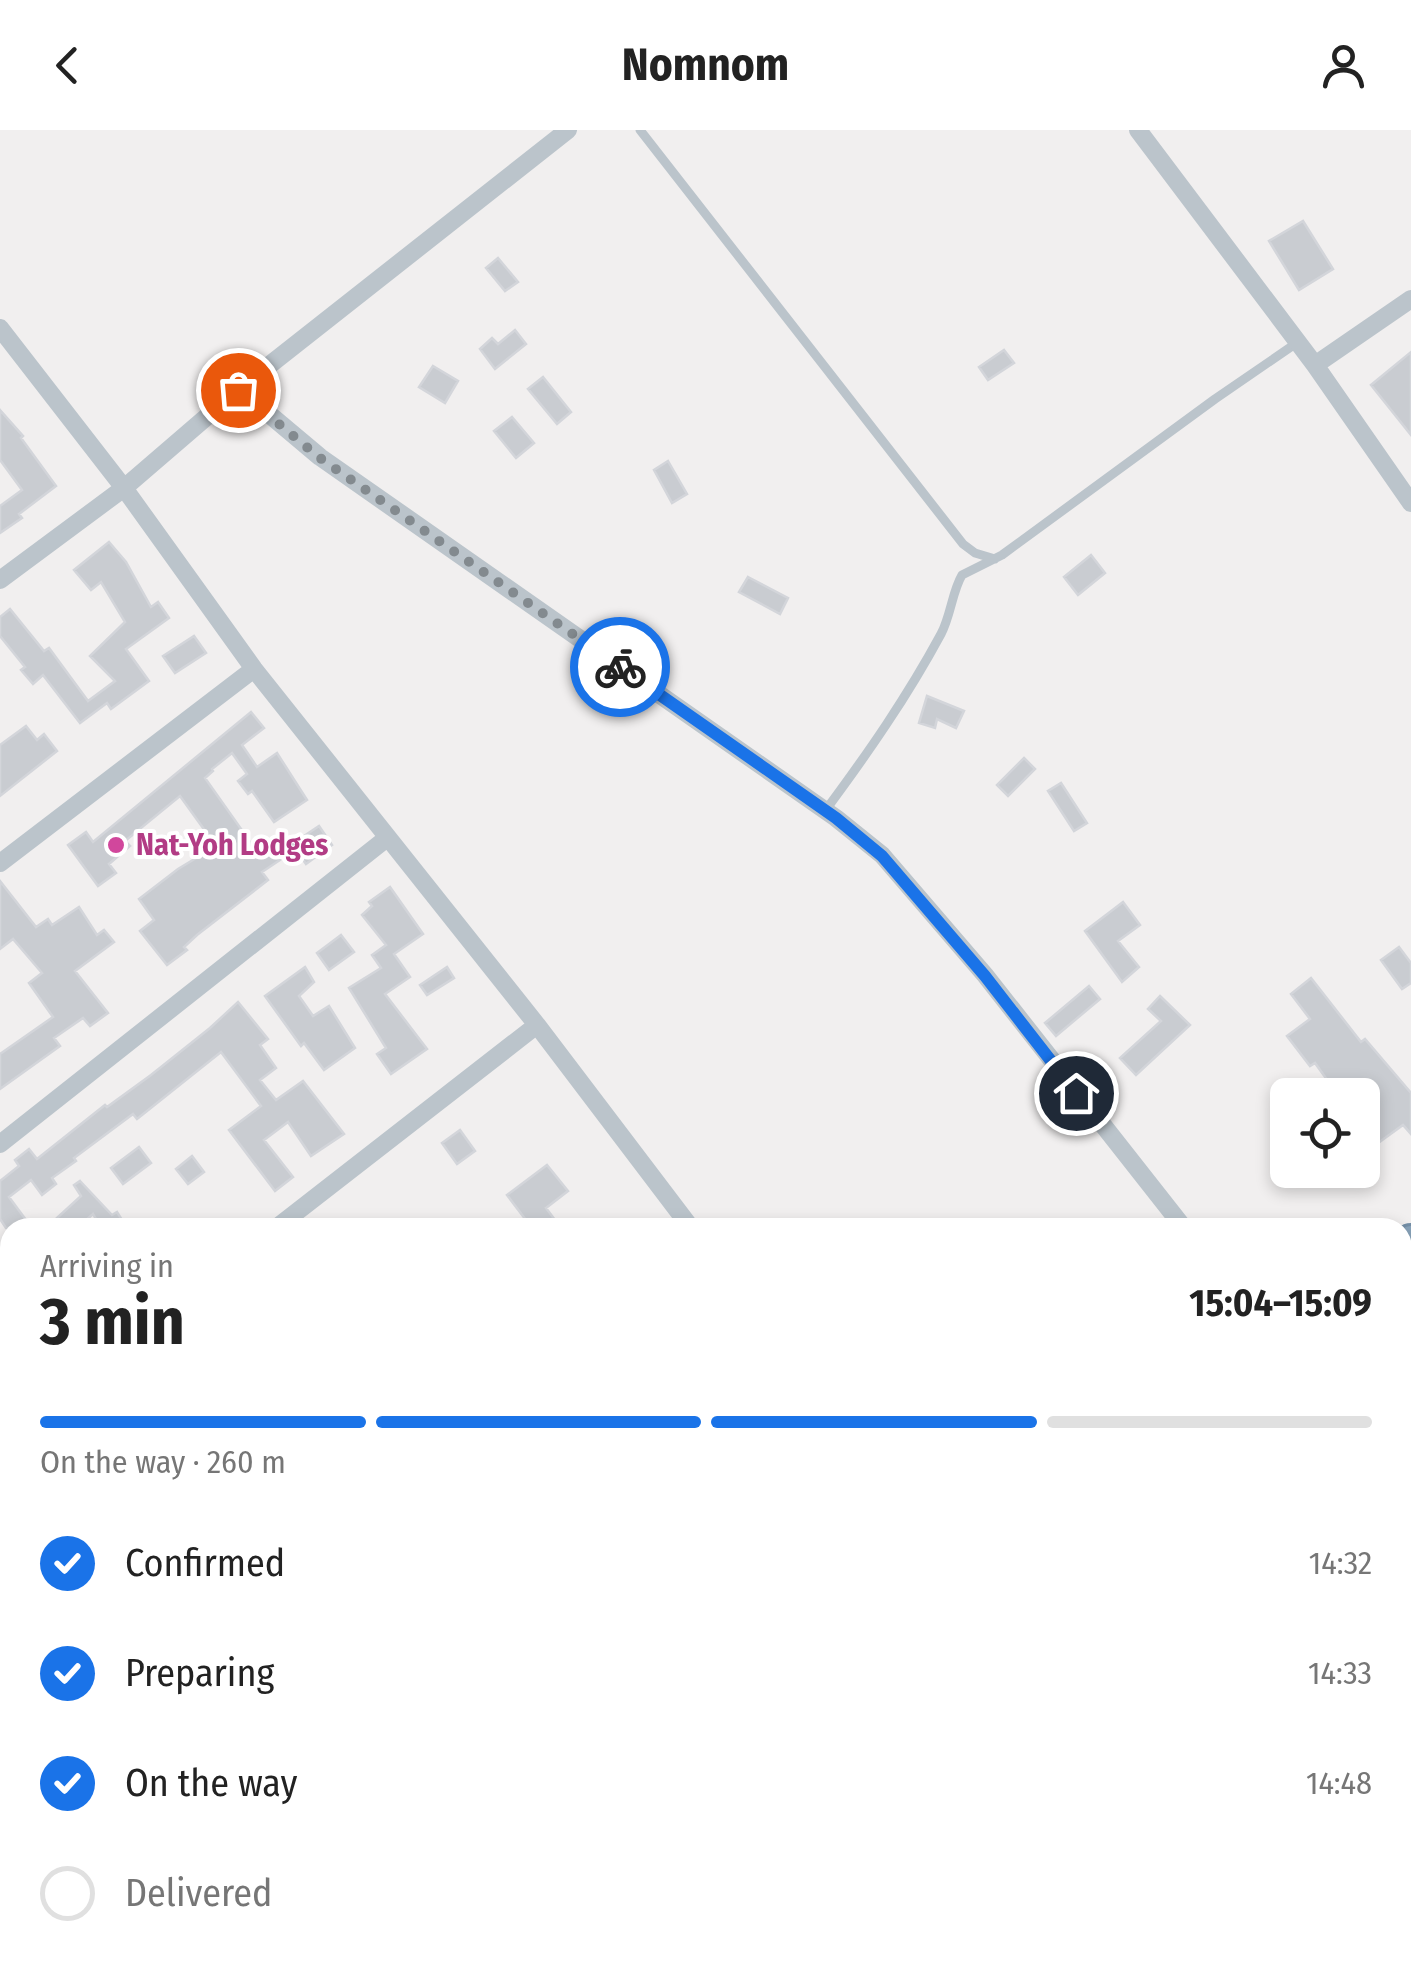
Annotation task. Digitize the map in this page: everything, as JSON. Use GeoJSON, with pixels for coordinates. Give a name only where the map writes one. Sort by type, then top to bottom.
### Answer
{"type":"FeatureCollection","features":[{"type":"Feature","properties":{"kind":"street"},"geometry":{"type":"LineString","coordinates":[[0,580],[124,488],[238,390],[568,130]]}},
{"type":"Feature","properties":{"kind":"street"},"geometry":{"type":"LineString","coordinates":[[1138,130],[1315,364],[1411,504]]}},
{"type":"Feature","properties":{"kind":"street"},"geometry":{"type":"LineString","coordinates":[[1315,364],[1411,299]]}},
{"type":"Feature","properties":{"kind":"street"},"geometry":{"type":"LineString","coordinates":[[0,328],[124,488],[254,668],[537,1025],[683,1218]]}},
{"type":"Feature","properties":{"kind":"street"},"geometry":{"type":"LineString","coordinates":[[238,390],[320,458],[825,811],[882,856],[985,976],[1176,1218]]}},
{"type":"Feature","properties":{"kind":"street"},"geometry":{"type":"LineString","coordinates":[[0,863],[254,668]]}},
{"type":"Feature","properties":{"kind":"street"},"geometry":{"type":"LineString","coordinates":[[0,1144],[388,838]]}},
{"type":"Feature","properties":{"kind":"street"},"geometry":{"type":"LineString","coordinates":[[289,1218],[537,1025]]}},
{"type":"Feature","properties":{"kind":"lane"},"geometry":{"type":"LineString","coordinates":[[640,130],[963,544],[974,553],[995,559]]}},
{"type":"Feature","properties":{"kind":"lane"},"geometry":{"type":"LineString","coordinates":[[825,811],[916,681],[948,620],[960,579],[970,569],[995,559],[1298,342]]}},
{"type":"Feature","properties":{"kind":"building"},"geometry":{"type":"Polygon","coordinates":[[[1303,221],[1333,269],[1299,290],[1269,241],[1303,221]]]}},
{"type":"Feature","properties":{"kind":"building"},"geometry":{"type":"Polygon","coordinates":[[[498,258],[518,282],[505,291],[486,268],[498,258]]]}},
{"type":"Feature","properties":{"kind":"building"},"geometry":{"type":"Polygon","coordinates":[[[515,330],[526,344],[495,369],[480,349],[492,338],[498,344],[515,330]]]}},
{"type":"Feature","properties":{"kind":"building"},"geometry":{"type":"Polygon","coordinates":[[[1004,350],[1014,363],[988,380],[979,367],[1004,350]]]}},
{"type":"Feature","properties":{"kind":"building"},"geometry":{"type":"Polygon","coordinates":[[[1411,352],[1411,435],[1371,385],[1411,352]]]}},
{"type":"Feature","properties":{"kind":"building"},"geometry":{"type":"Polygon","coordinates":[[[433,366],[458,381],[445,403],[419,387],[433,366]]]}},
{"type":"Feature","properties":{"kind":"building"},"geometry":{"type":"Polygon","coordinates":[[[543,377],[571,412],[557,424],[528,389],[543,377]]]}},
{"type":"Feature","properties":{"kind":"building"},"geometry":{"type":"Polygon","coordinates":[[[0,410],[23,436],[56,486],[0,533],[0,506],[22,490],[0,460],[0,410]]]}},
{"type":"Feature","properties":{"kind":"building"},"geometry":{"type":"Polygon","coordinates":[[[512,417],[534,443],[516,458],[494,431],[512,417]]]}},
{"type":"Feature","properties":{"kind":"building"},"geometry":{"type":"Polygon","coordinates":[[[668,461],[687,494],[672,503],[654,470],[668,461]]]}},
{"type":"Feature","properties":{"kind":"building"},"geometry":{"type":"Polygon","coordinates":[[[109,542],[126,562],[151,607],[158,602],[169,618],[126,649],[149,681],[111,709],[107,703],[80,723],[43,675],[33,684],[21,670],[25,667],[0,636],[0,617],[10,609],[44,651],[49,648],[88,701],[115,681],[90,656],[125,622],[101,582],[91,590],[74,570],[109,542]]]}},
{"type":"Feature","properties":{"kind":"building"},"geometry":{"type":"Polygon","coordinates":[[[1091,555],[1105,573],[1078,595],[1064,577],[1091,555]]]}},
{"type":"Feature","properties":{"kind":"building"},"geometry":{"type":"Polygon","coordinates":[[[748,577],[788,598],[780,614],[739,592],[748,577]]]}},
{"type":"Feature","properties":{"kind":"building"},"geometry":{"type":"Polygon","coordinates":[[[194,636],[206,653],[175,673],[163,656],[194,636]]]}},
{"type":"Feature","properties":{"kind":"building"},"geometry":{"type":"Polygon","coordinates":[[[927,696],[964,711],[956,728],[937,719],[935,728],[919,723],[927,696]]]}},
{"type":"Feature","properties":{"kind":"building"},"geometry":{"type":"Polygon","coordinates":[[[251,712],[264,728],[242,745],[257,767],[277,753],[307,800],[274,822],[252,791],[248,794],[238,781],[247,774],[232,753],[212,769],[205,778],[258,853],[270,845],[280,860],[262,872],[268,880],[197,935],[184,947],[187,950],[167,965],[140,931],[154,920],[139,899],[216,846],[180,796],[125,841],[130,846],[109,864],[116,873],[98,886],[68,845],[86,832],[93,842],[251,712]]]}},
{"type":"Feature","properties":{"kind":"building"},"geometry":{"type":"Polygon","coordinates":[[[26,726],[37,740],[44,734],[57,751],[0,796],[0,745],[26,726]]]}},
{"type":"Feature","properties":{"kind":"building"},"geometry":{"type":"Polygon","coordinates":[[[1024,758],[1035,769],[1008,796],[997,785],[1024,758]]]}},
{"type":"Feature","properties":{"kind":"building"},"geometry":{"type":"Polygon","coordinates":[[[1061,783],[1087,823],[1074,831],[1048,791],[1061,783]]]}},
{"type":"Feature","properties":{"kind":"building"},"geometry":{"type":"Polygon","coordinates":[[[319,826],[332,845],[306,864],[292,844],[319,826]]]}},
{"type":"Feature","properties":{"kind":"building"},"geometry":{"type":"Polygon","coordinates":[[[0,881],[36,927],[48,919],[52,925],[79,907],[97,935],[104,930],[114,942],[75,971],[108,1013],[90,1026],[83,1018],[54,1038],[60,1046],[0,1089],[0,1054],[53,1017],[29,983],[42,973],[13,939],[0,949],[0,881]]]}},
{"type":"Feature","properties":{"kind":"building"},"geometry":{"type":"Polygon","coordinates":[[[390,887],[423,934],[394,954],[410,977],[385,994],[427,1049],[391,1074],[377,1054],[386,1048],[349,988],[381,968],[372,955],[386,945],[362,915],[372,906],[369,902],[390,887]]]}},
{"type":"Feature","properties":{"kind":"building"},"geometry":{"type":"Polygon","coordinates":[[[1123,902],[1140,925],[1118,941],[1139,967],[1122,982],[1085,931],[1123,902]]]}},
{"type":"Feature","properties":{"kind":"building"},"geometry":{"type":"Polygon","coordinates":[[[341,935],[354,952],[329,970],[317,953],[341,935]]]}},
{"type":"Feature","properties":{"kind":"building"},"geometry":{"type":"Polygon","coordinates":[[[1399,947],[1411,963],[1411,983],[1402,989],[1381,960],[1399,947]]]}},
{"type":"Feature","properties":{"kind":"building"},"geometry":{"type":"Polygon","coordinates":[[[305,967],[314,982],[299,996],[313,1016],[329,1006],[355,1048],[324,1070],[304,1043],[301,1046],[265,996],[305,967]]]}},
{"type":"Feature","properties":{"kind":"building"},"geometry":{"type":"Polygon","coordinates":[[[447,967],[454,978],[427,995],[420,985],[447,967]]]}},
{"type":"Feature","properties":{"kind":"building"},"geometry":{"type":"Polygon","coordinates":[[[1311,978],[1361,1042],[1365,1039],[1411,1093],[1411,1134],[1403,1125],[1380,1142],[1380,1078],[1326,1078],[1315,1063],[1310,1066],[1287,1036],[1310,1019],[1291,994],[1311,978]]]}},
{"type":"Feature","properties":{"kind":"building"},"geometry":{"type":"Polygon","coordinates":[[[1089,986],[1100,999],[1056,1036],[1045,1023],[1089,986]]]}},
{"type":"Feature","properties":{"kind":"building"},"geometry":{"type":"Polygon","coordinates":[[[1160,996],[1190,1025],[1136,1075],[1120,1058],[1161,1021],[1148,1009],[1160,996]]]}},
{"type":"Feature","properties":{"kind":"building"},"geometry":{"type":"Polygon","coordinates":[[[238,1002],[268,1039],[260,1045],[276,1068],[260,1080],[276,1100],[303,1081],[344,1134],[311,1156],[288,1122],[264,1140],[293,1177],[275,1191],[229,1130],[261,1106],[221,1052],[137,1119],[133,1114],[74,1158],[76,1161],[52,1178],[56,1184],[42,1195],[31,1180],[9,1197],[25,1218],[0,1218],[0,1181],[19,1166],[15,1160],[29,1149],[37,1159],[210,1028],[238,1002]]]}},
{"type":"Feature","properties":{"kind":"building"},"geometry":{"type":"Polygon","coordinates":[[[460,1130],[475,1151],[457,1164],[442,1143],[460,1130]]]}},
{"type":"Feature","properties":{"kind":"building"},"geometry":{"type":"Polygon","coordinates":[[[139,1147],[151,1163],[123,1184],[111,1168],[139,1147]]]}},
{"type":"Feature","properties":{"kind":"building"},"geometry":{"type":"Polygon","coordinates":[[[192,1156],[204,1172],[188,1184],[176,1169],[192,1156]]]}},
{"type":"Feature","properties":{"kind":"building"},"geometry":{"type":"Polygon","coordinates":[[[547,1165],[568,1191],[546,1208],[554,1218],[524,1218],[507,1195],[547,1165]]]}},
{"type":"Feature","properties":{"kind":"building"},"geometry":{"type":"Polygon","coordinates":[[[80,1181],[112,1215],[117,1212],[121,1218],[95,1218],[93,1214],[88,1218],[57,1218],[81,1196],[74,1185],[80,1181]]]}},
{"type":"Feature","properties":{"kind":"way so far"},"geometry":{"type":"LineString","coordinates":[[238,390],[320,458],[620,667]]}},
{"type":"Feature","properties":{"kind":"place","name":"Nat-Yoh Lodges"},"geometry":{"type":"Point","coordinates":[116,845]}},
{"type":"Feature","properties":{"kind":"route"},"geometry":{"type":"LineString","coordinates":[[620,667],[836,818],[882,856],[985,976],[1076,1093]]}}]}
